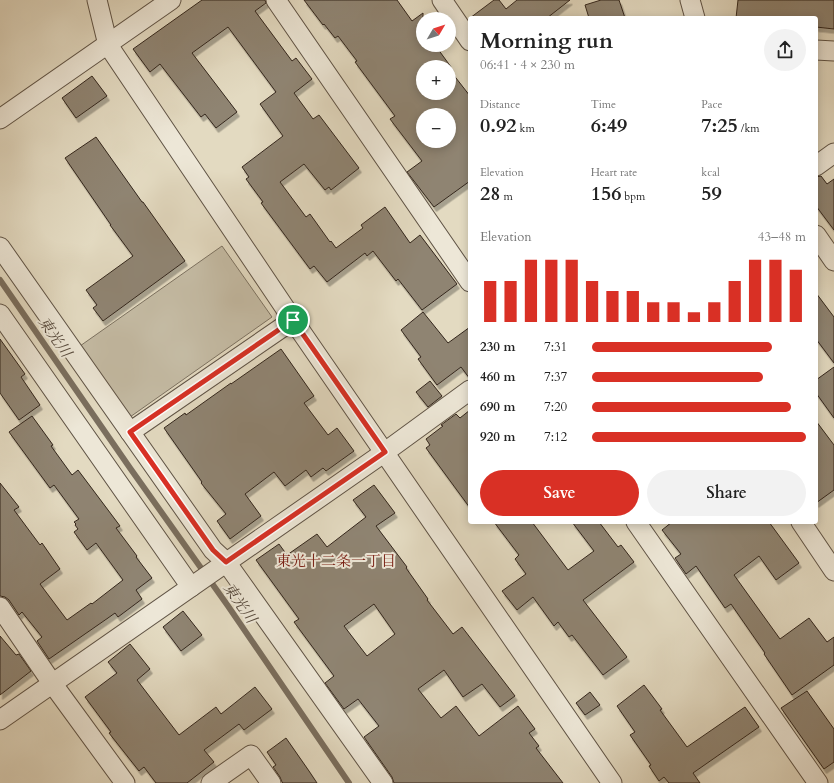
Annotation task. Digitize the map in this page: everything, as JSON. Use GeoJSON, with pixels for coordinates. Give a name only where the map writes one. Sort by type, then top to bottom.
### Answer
{"type":"FeatureCollection","features":[{"type":"Feature","properties":{"kind":"street"},"geometry":{"type":"LineString","coordinates":[[97,0],[108,45],[293,320],[612,783]]}},
{"type":"Feature","properties":{"kind":"street"},"geometry":{"type":"LineString","coordinates":[[0,119],[171,0]]}},
{"type":"Feature","properties":{"kind":"street"},"geometry":{"type":"LineString","coordinates":[[276,0],[468,279]]}},
{"type":"Feature","properties":{"kind":"street"},"geometry":{"type":"LineString","coordinates":[[442,0],[468,38]]}},
{"type":"Feature","properties":{"kind":"street"},"geometry":{"type":"LineString","coordinates":[[690,0],[694,16]]}},
{"type":"Feature","properties":{"kind":"street"},"geometry":{"type":"LineString","coordinates":[[818,50],[834,51]]}},
{"type":"Feature","properties":{"kind":"street"},"geometry":{"type":"LineString","coordinates":[[818,165],[834,153]]}},
{"type":"Feature","properties":{"kind":"street"},"geometry":{"type":"LineString","coordinates":[[818,238],[834,261]]}},
{"type":"Feature","properties":{"kind":"street"},"geometry":{"type":"LineString","coordinates":[[0,247],[213,550],[207,576]]}},
{"type":"Feature","properties":{"kind":"street"},"geometry":{"type":"LineString","coordinates":[[0,314],[207,576],[383,783]]}},
{"type":"Feature","properties":{"kind":"street"},"geometry":{"type":"LineString","coordinates":[[130,432],[293,320]]}},
{"type":"Feature","properties":{"kind":"street"},"geometry":{"type":"LineString","coordinates":[[0,720],[385,452],[468,391]]}},
{"type":"Feature","properties":{"kind":"street"},"geometry":{"type":"LineString","coordinates":[[637,524],[818,783]]}},
{"type":"Feature","properties":{"kind":"street"},"geometry":{"type":"LineString","coordinates":[[802,524],[834,571]]}},
{"type":"Feature","properties":{"kind":"street"},"geometry":{"type":"LineString","coordinates":[[0,607],[52,683],[125,783]]}},
{"type":"Feature","properties":{"kind":"street"},"geometry":{"type":"LineString","coordinates":[[211,783],[251,755],[271,783]]}},
{"type":"Feature","properties":{"kind":"shaded area"},"geometry":{"type":"Polygon","coordinates":[[[222,246],[272,317],[130,417],[80,346],[222,246]]]}},
{"type":"Feature","properties":{"kind":"building"},"geometry":{"type":"Polygon","coordinates":[[[202,0],[265,0],[266,3],[255,11],[292,61],[296,58],[312,79],[294,93],[313,119],[319,115],[359,168],[331,190],[329,187],[325,190],[304,164],[280,182],[306,217],[310,214],[336,248],[363,228],[361,225],[385,207],[410,243],[420,235],[457,284],[422,310],[398,279],[396,281],[373,251],[367,256],[365,253],[327,282],[314,266],[310,269],[261,203],[263,202],[246,179],[249,177],[242,167],[283,136],[260,104],[276,92],[228,27],[192,53],[237,112],[216,128],[205,114],[201,117],[160,64],[150,72],[133,49],[202,0]]]}},
{"type":"Feature","properties":{"kind":"building"},"geometry":{"type":"Polygon","coordinates":[[[304,0],[397,0],[412,21],[416,18],[416,52],[440,52],[446,60],[416,60],[416,100],[456,100],[456,78],[468,93],[468,182],[434,207],[407,172],[422,161],[390,119],[395,116],[355,62],[357,61],[338,36],[335,38],[304,0]]]}},
{"type":"Feature","properties":{"kind":"building"},"geometry":{"type":"Polygon","coordinates":[[[494,0],[499,0],[506,9],[517,0],[570,0],[550,16],[473,16],[494,0]]]}},
{"type":"Feature","properties":{"kind":"building"},"geometry":{"type":"Polygon","coordinates":[[[601,0],[619,0],[624,16],[588,16],[585,5],[601,0]]]}},
{"type":"Feature","properties":{"kind":"building"},"geometry":{"type":"Polygon","coordinates":[[[738,0],[834,0],[834,29],[818,27],[818,16],[736,16],[738,0]]]}},
{"type":"Feature","properties":{"kind":"building"},"geometry":{"type":"Polygon","coordinates":[[[92,76],[107,96],[76,118],[62,98],[92,76]]]}},
{"type":"Feature","properties":{"kind":"building"},"geometry":{"type":"Polygon","coordinates":[[[96,137],[185,261],[103,321],[93,308],[97,305],[86,290],[133,256],[110,225],[65,158],[96,137]]]}},
{"type":"Feature","properties":{"kind":"building"},"geometry":{"type":"Polygon","coordinates":[[[821,176],[827,184],[834,179],[834,230],[818,209],[818,177],[821,176]]]}},
{"type":"Feature","properties":{"kind":"building"},"geometry":{"type":"Polygon","coordinates":[[[818,296],[834,317],[834,363],[818,342],[818,296]]]}},
{"type":"Feature","properties":{"kind":"building"},"geometry":{"type":"Polygon","coordinates":[[[423,312],[448,343],[468,328],[468,376],[461,367],[437,385],[418,359],[421,357],[401,330],[423,312]]]}},
{"type":"Feature","properties":{"kind":"building"},"geometry":{"type":"Polygon","coordinates":[[[0,339],[25,374],[21,377],[40,405],[19,420],[0,393],[0,339]]]}},
{"type":"Feature","properties":{"kind":"building"},"geometry":{"type":"Polygon","coordinates":[[[281,349],[314,396],[304,403],[328,435],[337,428],[354,451],[326,471],[323,468],[311,477],[306,470],[285,486],[274,472],[245,494],[261,516],[230,539],[217,521],[226,514],[201,483],[202,482],[164,428],[185,413],[186,415],[281,349]]]}},
{"type":"Feature","properties":{"kind":"building"},"geometry":{"type":"Polygon","coordinates":[[[834,367],[834,418],[818,396],[818,379],[834,367]]]}},
{"type":"Feature","properties":{"kind":"building"},"geometry":{"type":"Polygon","coordinates":[[[430,381],[442,396],[428,407],[416,392],[430,381]]]}},
{"type":"Feature","properties":{"kind":"building"},"geometry":{"type":"Polygon","coordinates":[[[468,412],[468,505],[426,448],[430,445],[426,439],[443,426],[441,425],[456,414],[460,418],[468,412]]]}},
{"type":"Feature","properties":{"kind":"building"},"geometry":{"type":"Polygon","coordinates":[[[32,416],[72,475],[78,470],[120,526],[116,528],[152,578],[136,590],[142,599],[118,617],[115,613],[49,659],[37,641],[42,637],[22,612],[19,615],[9,600],[0,596],[0,483],[19,507],[14,510],[40,545],[42,543],[60,569],[40,584],[67,620],[91,603],[92,604],[123,580],[96,543],[87,550],[74,532],[78,529],[74,522],[79,519],[54,485],[50,488],[9,432],[32,416]]]}},
{"type":"Feature","properties":{"kind":"building"},"geometry":{"type":"Polygon","coordinates":[[[818,424],[834,445],[834,490],[818,502],[818,424]]]}},
{"type":"Feature","properties":{"kind":"building"},"geometry":{"type":"Polygon","coordinates":[[[374,485],[395,513],[376,526],[407,567],[406,568],[428,599],[427,600],[453,634],[462,627],[515,696],[500,707],[482,684],[463,697],[444,670],[418,689],[441,718],[456,706],[479,736],[518,706],[535,729],[529,733],[539,746],[536,748],[563,783],[394,783],[392,777],[364,737],[379,726],[358,699],[344,709],[325,683],[334,676],[294,622],[299,619],[256,560],[279,544],[287,555],[317,534],[327,547],[366,517],[353,500],[374,485]],[[374,604],[344,626],[367,656],[395,634],[374,604]]]}},
{"type":"Feature","properties":{"kind":"building"},"geometry":{"type":"Polygon","coordinates":[[[496,524],[534,524],[568,570],[594,551],[574,524],[601,524],[618,547],[621,545],[634,562],[583,600],[627,657],[603,675],[572,635],[569,637],[558,622],[554,626],[533,597],[517,610],[502,591],[526,574],[515,559],[519,555],[496,524]]]}},
{"type":"Feature","properties":{"kind":"building"},"geometry":{"type":"Polygon","coordinates":[[[670,524],[770,524],[799,563],[776,580],[759,556],[734,575],[780,639],[809,618],[827,642],[834,637],[834,665],[792,695],[731,604],[725,608],[696,566],[686,574],[675,558],[681,554],[662,530],[670,524]]]}},
{"type":"Feature","properties":{"kind":"building"},"geometry":{"type":"Polygon","coordinates":[[[183,611],[202,635],[181,651],[163,627],[183,611]]]}},
{"type":"Feature","properties":{"kind":"building"},"geometry":{"type":"Polygon","coordinates":[[[0,636],[16,655],[19,654],[31,671],[0,695],[0,636]]]}},
{"type":"Feature","properties":{"kind":"building"},"geometry":{"type":"Polygon","coordinates":[[[130,644],[150,669],[137,680],[179,735],[216,707],[221,714],[255,687],[272,709],[244,730],[239,724],[204,750],[214,762],[187,783],[156,783],[144,767],[139,771],[109,733],[111,732],[85,697],[117,673],[108,662],[130,644]]]}},
{"type":"Feature","properties":{"kind":"building"},"geometry":{"type":"Polygon","coordinates":[[[644,685],[687,747],[745,707],[759,727],[693,773],[700,783],[669,783],[664,777],[659,781],[649,766],[651,765],[630,735],[635,732],[617,706],[644,685]]]}},
{"type":"Feature","properties":{"kind":"building"},"geometry":{"type":"Polygon","coordinates":[[[807,691],[834,729],[834,762],[824,769],[781,708],[807,691]]]}},
{"type":"Feature","properties":{"kind":"building"},"geometry":{"type":"Polygon","coordinates":[[[590,692],[600,705],[585,715],[576,703],[590,692]]]}},
{"type":"Feature","properties":{"kind":"building"},"geometry":{"type":"Polygon","coordinates":[[[286,738],[317,783],[282,782],[273,767],[276,765],[267,752],[286,738]]]}},
{"type":"Feature","properties":{"kind":"waterway","name":"東光川"},"geometry":{"type":"LineString","coordinates":[[0,280],[130,468],[228,606],[349,783]]}},
{"type":"Feature","properties":{"kind":"district","name":"東光十二条一丁目"},"geometry":{"type":"Point","coordinates":[336,561]}},
{"type":"Feature","properties":{"kind":"route"},"geometry":{"type":"LineString","coordinates":[[293,320],[385,452],[226,562],[213,550],[130,432],[293,320]]}}]}
